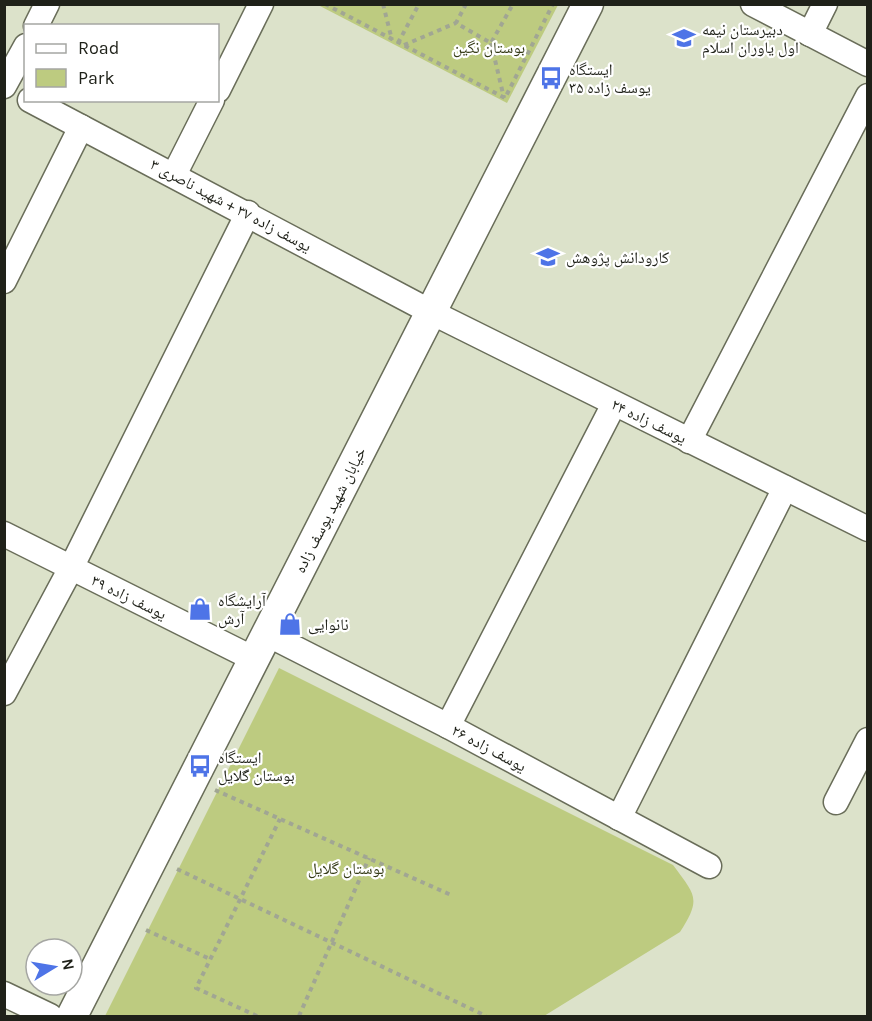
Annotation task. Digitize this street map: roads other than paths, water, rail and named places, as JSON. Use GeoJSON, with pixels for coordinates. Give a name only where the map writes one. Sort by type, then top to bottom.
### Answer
{"type":"FeatureCollection","features":[{"type":"Feature","properties":{"kind":"street"},"geometry":{"type":"LineString","coordinates":[[37,24],[46,4]]}},
{"type":"Feature","properties":{"kind":"street"},"geometry":{"type":"LineString","coordinates":[[219,88],[261,4]]}},
{"type":"Feature","properties":{"kind":"street","name":"خیابان شهید یوسف زاده"},"geometry":{"type":"LineString","coordinates":[[72,1017],[588,4]]}},
{"type":"Feature","properties":{"kind":"street"},"geometry":{"type":"LineString","coordinates":[[753,4],[867,64]]}},
{"type":"Feature","properties":{"kind":"street"},"geometry":{"type":"LineString","coordinates":[[810,34],[825,4]]}},
{"type":"Feature","properties":{"kind":"street"},"geometry":{"type":"LineString","coordinates":[[24,50],[4,87],[24,97]]}},
{"type":"Feature","properties":{"kind":"street"},"geometry":{"type":"LineString","coordinates":[[689,441],[867,96]]}},
{"type":"Feature","properties":{"kind":"street","name":"یوسف زاده ۳۷ + شهید ناصری ۳"},"geometry":{"type":"LineString","coordinates":[[34,102],[248,213],[431,312]]}},
{"type":"Feature","properties":{"kind":"street"},"geometry":{"type":"LineString","coordinates":[[174,175],[211,102]]}},
{"type":"Feature","properties":{"kind":"street"},"geometry":{"type":"LineString","coordinates":[[4,281],[81,127]]}},
{"type":"Feature","properties":{"kind":"street"},"geometry":{"type":"LineString","coordinates":[[4,693],[71,568],[248,213]]}},
{"type":"Feature","properties":{"kind":"street","name":"یوسف زاده ۲۴"},"geometry":{"type":"LineString","coordinates":[[431,312],[785,488],[866,524]]}},
{"type":"Feature","properties":{"kind":"street"},"geometry":{"type":"LineString","coordinates":[[448,726],[614,404]]}},
{"type":"Feature","properties":{"kind":"street"},"geometry":{"type":"LineString","coordinates":[[619,818],[785,488]]}},
{"type":"Feature","properties":{"kind":"street","name":"یوسف زاده ۳۹"},"geometry":{"type":"LineString","coordinates":[[4,534],[71,568],[261,646]]}},
{"type":"Feature","properties":{"kind":"street","name":"یوسف زاده ۲۶"},"geometry":{"type":"LineString","coordinates":[[261,646],[448,726],[709,866]]}},
{"type":"Feature","properties":{"kind":"street"},"geometry":{"type":"LineString","coordinates":[[836,802],[867,740]]}},
{"type":"Feature","properties":{"kind":"street"},"geometry":{"type":"LineString","coordinates":[[4,994],[50,1017]]}},
{"type":"Feature","properties":{"kind":"place","name":"دبیرستان نیمه اول یاوران اسلام"},"geometry":{"type":"Point","coordinates":[684,38]}},
{"type":"Feature","properties":{"kind":"place","name":"ایستگاه یوسف زاده ۳۵"},"geometry":{"type":"Point","coordinates":[551,78]}},
{"type":"Feature","properties":{"kind":"place","name":"کارودانش پژوهش"},"geometry":{"type":"Point","coordinates":[548,257]}},
{"type":"Feature","properties":{"kind":"place","name":"آرایشگاه آرش"},"geometry":{"type":"Point","coordinates":[200,609]}},
{"type":"Feature","properties":{"kind":"place","name":"نانوایی"},"geometry":{"type":"Point","coordinates":[290,624]}},
{"type":"Feature","properties":{"kind":"place","name":"ایستگاه بوستان گلایل"},"geometry":{"type":"Point","coordinates":[200,766]}},
{"type":"Feature","properties":{"kind":"park label","name":"بوستان نگین"},"geometry":{"type":"Point","coordinates":[489,47]}},
{"type":"Feature","properties":{"kind":"park label","name":"بوستان گلایل"},"geometry":{"type":"Point","coordinates":[346,868]}}]}
